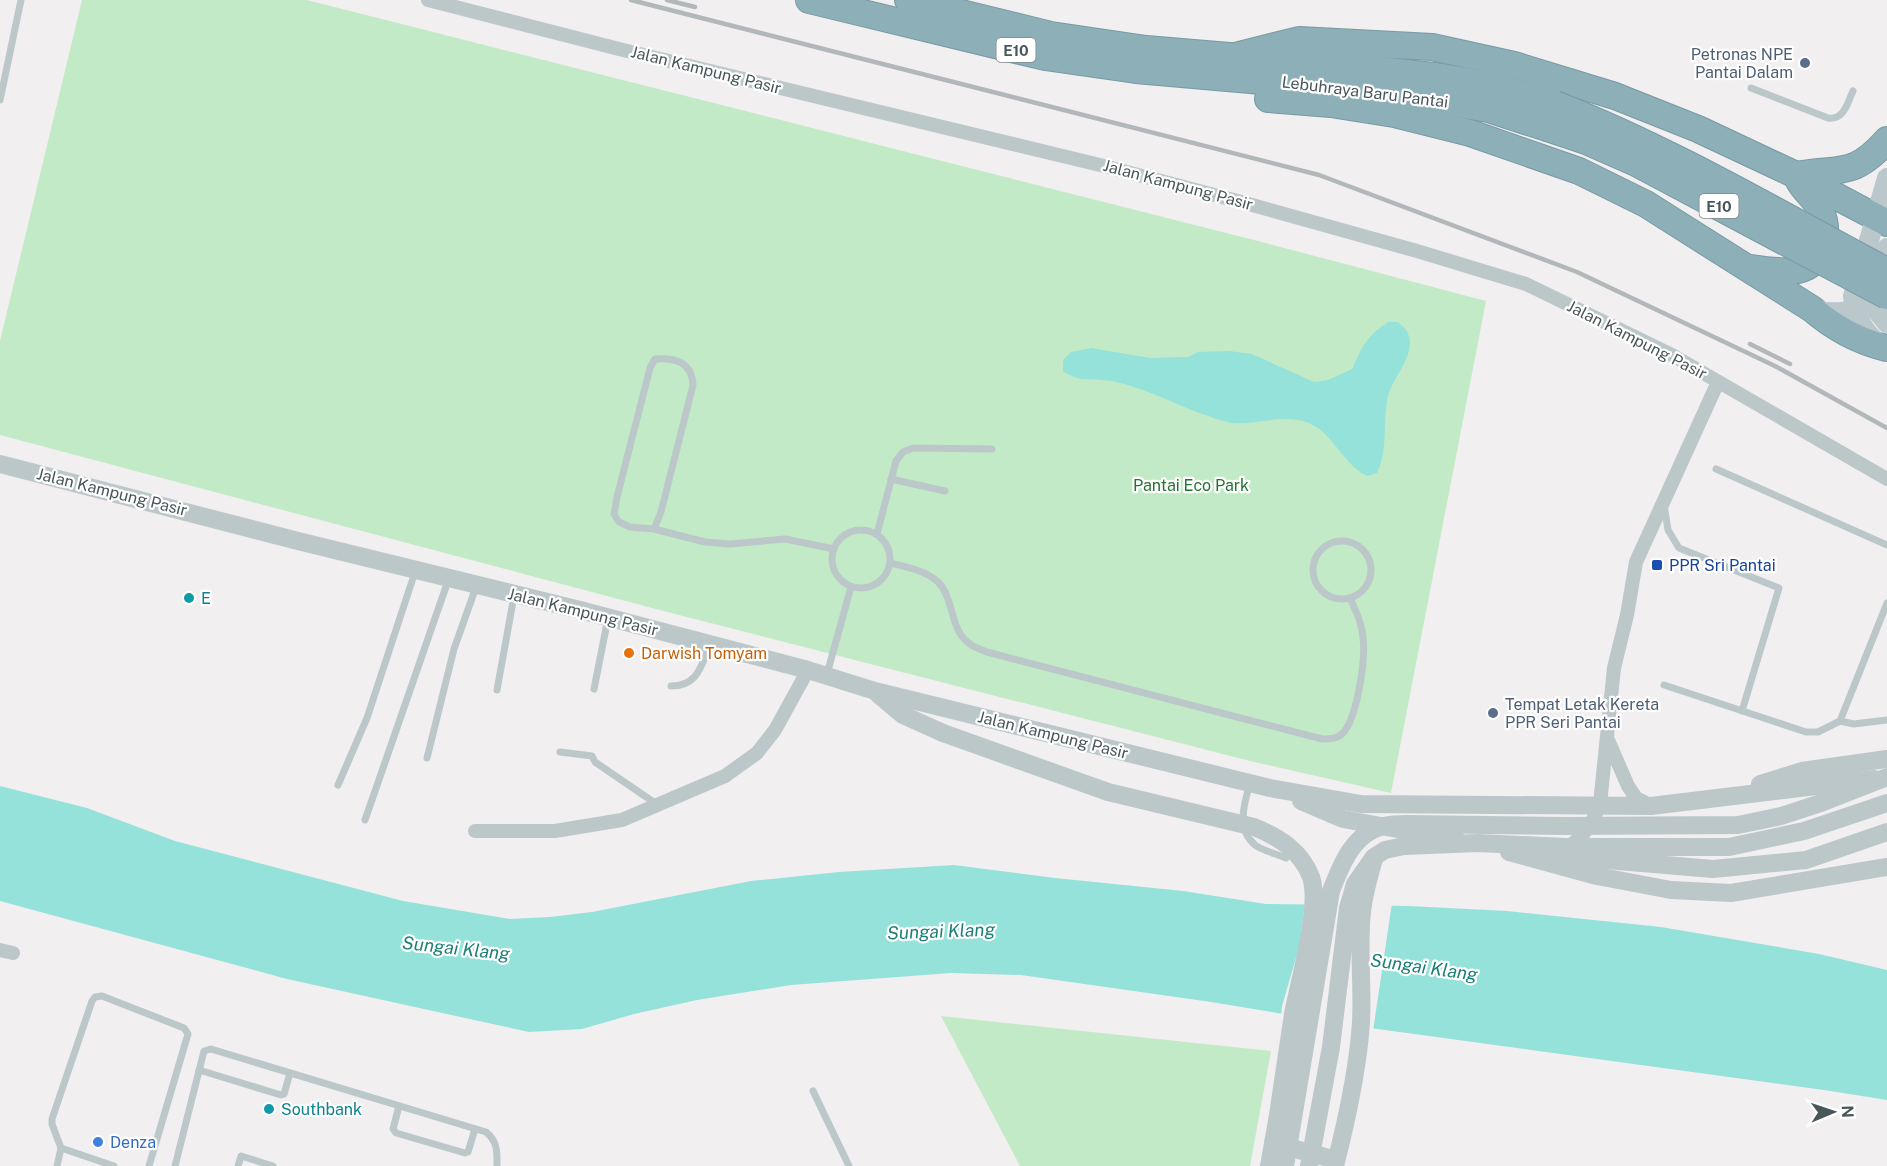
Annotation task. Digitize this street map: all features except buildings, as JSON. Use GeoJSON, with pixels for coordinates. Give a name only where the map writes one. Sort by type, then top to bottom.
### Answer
{"type":"FeatureCollection","features":[{"type":"Feature","properties":{"kind":"highway","name":"Lebuhraya Baru Pantai"},"geometry":{"type":"LineString","coordinates":[[809,0],[1045,57],[1136,70],[1230,68]]}},
{"type":"Feature","properties":{"kind":"highway","name":"Lebuhraya Baru Pantai"},"geometry":{"type":"LineString","coordinates":[[909,0],[1051,35],[1146,49],[1230,68],[1488,109],[1592,119],[1646,144],[1887,270]]}},
{"type":"Feature","properties":{"kind":"highway"},"geometry":{"type":"LineString","coordinates":[[1881,220],[1698,129],[1616,96],[1514,65],[1432,47],[1299,40],[1230,68],[1268,99],[1331,104],[1394,114],[1470,133],[1579,171],[1646,204],[1812,309],[1825,321],[1865,343],[1887,349]]}},
{"type":"Feature","properties":{"kind":"highway","name":"Lebuhraya Baru Pantai"},"geometry":{"type":"LineString","coordinates":[[1551,116],[1586,141],[1636,163],[1879,296]]}},
{"type":"Feature","properties":{"kind":"highway"},"geometry":{"type":"LineString","coordinates":[[1796,176],[1850,169],[1864,162],[1887,140]]}},
{"type":"Feature","properties":{"kind":"highway"},"geometry":{"type":"LineString","coordinates":[[1743,267],[1794,271],[1814,262],[1824,249],[1826,235],[1821,212],[1817,203],[1804,191],[1796,176]]}},
{"type":"Feature","properties":{"kind":"main road"},"geometry":{"type":"LineString","coordinates":[[1887,178],[1881,220],[1854,289],[1855,308],[1865,331],[1887,349]]}},
{"type":"Feature","properties":{"kind":"main road"},"geometry":{"type":"LineString","coordinates":[[1887,248],[1877,311],[1887,323]]}},
{"type":"Feature","properties":{"kind":"main road"},"geometry":{"type":"LineString","coordinates":[[1812,309],[1823,312],[1843,312],[1879,296]]}},
{"type":"Feature","properties":{"kind":"street","name":"Jalan Kampung Pasir"},"geometry":{"type":"LineString","coordinates":[[428,0],[635,53],[1104,166],[1417,251],[1526,284],[1672,355],[1887,479]]}},
{"type":"Feature","properties":{"kind":"street"},"geometry":{"type":"LineString","coordinates":[[1542,855],[1558,852],[1583,836],[1595,818],[1600,804],[1614,669],[1627,615],[1636,562],[1718,382]]}},
{"type":"Feature","properties":{"kind":"street","name":"Jalan Kampung Pasir"},"geometry":{"type":"LineString","coordinates":[[0,464],[608,618],[808,670],[875,691],[1270,788]]}},
{"type":"Feature","properties":{"kind":"street"},"geometry":{"type":"LineString","coordinates":[[475,831],[555,831],[621,820],[725,776],[757,753],[780,723],[808,670]]}},
{"type":"Feature","properties":{"kind":"street"},"geometry":{"type":"LineString","coordinates":[[875,691],[903,715],[943,733],[1108,792],[1254,827],[1273,834],[1299,856],[1312,880],[1313,906],[1269,1166]]}},
{"type":"Feature","properties":{"kind":"street"},"geometry":{"type":"LineString","coordinates":[[1607,738],[1628,786],[1636,798],[1651,806]]}},
{"type":"Feature","properties":{"kind":"street"},"geometry":{"type":"LineString","coordinates":[[1703,801],[1802,771],[1887,759]]}},
{"type":"Feature","properties":{"kind":"street"},"geometry":{"type":"LineString","coordinates":[[1270,788],[1361,804],[1651,806],[1887,777]]}},
{"type":"Feature","properties":{"kind":"street"},"geometry":{"type":"LineString","coordinates":[[1285,1166],[1331,891],[1340,867],[1351,849],[1365,835],[1385,826],[1408,824],[1738,825],[1791,813],[1887,777]]}},
{"type":"Feature","properties":{"kind":"street"},"geometry":{"type":"LineString","coordinates":[[1270,788],[1343,819],[1542,855],[1713,869],[1806,860],[1887,832]]}},
{"type":"Feature","properties":{"kind":"street"},"geometry":{"type":"LineString","coordinates":[[1309,1166],[1331,1047],[1348,908],[1355,885],[1374,857],[1385,850],[1404,846],[1478,843],[1566,847],[1729,847],[1804,831],[1887,803]]}},
{"type":"Feature","properties":{"kind":"street"},"geometry":{"type":"LineString","coordinates":[[1600,804],[1608,837],[1618,850],[1624,856],[1651,863]]}},
{"type":"Feature","properties":{"kind":"street"},"geometry":{"type":"LineString","coordinates":[[1478,843],[1598,876],[1671,890],[1731,892],[1887,867]]}},
{"type":"Feature","properties":{"kind":"street"},"geometry":{"type":"LineString","coordinates":[[1273,1143],[1337,1164],[1361,1021],[1362,913],[1374,857]]}},
{"type":"Feature","properties":{"kind":"street"},"geometry":{"type":"LineString","coordinates":[[1307,945],[1327,920]]}},
{"type":"Feature","properties":{"kind":"lane"},"geometry":{"type":"LineString","coordinates":[[0,100],[21,0]]}},
{"type":"Feature","properties":{"kind":"lane"},"geometry":{"type":"LineString","coordinates":[[1751,88],[1828,118],[1836,119],[1841,116],[1853,91]]}},
{"type":"Feature","properties":{"kind":"lane"},"geometry":{"type":"LineString","coordinates":[[654,529],[661,512],[693,385],[692,374],[688,367],[665,358],[655,359],[650,368],[614,514],[618,522],[630,527],[654,529],[705,542],[730,544],[785,539],[834,549]]}},
{"type":"Feature","properties":{"kind":"lane"},"geometry":{"type":"LineString","coordinates":[[877,534],[898,456],[907,449],[992,449]]}},
{"type":"Feature","properties":{"kind":"lane"},"geometry":{"type":"LineString","coordinates":[[1716,469],[1887,545]]}},
{"type":"Feature","properties":{"kind":"lane"},"geometry":{"type":"LineString","coordinates":[[891,479],[945,491]]}},
{"type":"Feature","properties":{"kind":"lane"},"geometry":{"type":"LineString","coordinates":[[1663,501],[1668,530],[1679,548],[1779,588],[1743,711]]}},
{"type":"Feature","properties":{"kind":"lane"},"geometry":{"type":"LineString","coordinates":[[860,530],[877,534],[889,549],[890,563],[886,575],[880,582],[861,589],[851,587],[842,582],[836,574],[832,564],[834,549],[843,536],[850,532],[860,530]]}},
{"type":"Feature","properties":{"kind":"lane"},"geometry":{"type":"LineString","coordinates":[[1342,540],[1352,542],[1366,553],[1370,562],[1370,580],[1365,588],[1350,598],[1340,600],[1322,592],[1313,574],[1317,554],[1324,547],[1342,540]]}},
{"type":"Feature","properties":{"kind":"lane"},"geometry":{"type":"LineString","coordinates":[[890,563],[925,573],[937,581],[944,590],[956,627],[971,645],[1010,658],[1322,739],[1333,739],[1342,735],[1355,710],[1364,653],[1360,622],[1350,598]]}},
{"type":"Feature","properties":{"kind":"lane"},"geometry":{"type":"LineString","coordinates":[[339,785],[367,718],[416,570]]}},
{"type":"Feature","properties":{"kind":"lane"},"geometry":{"type":"LineString","coordinates":[[365,820],[449,578]]}},
{"type":"Feature","properties":{"kind":"lane"},"geometry":{"type":"LineString","coordinates":[[428,758],[454,649],[477,585]]}},
{"type":"Feature","properties":{"kind":"lane"},"geometry":{"type":"LineString","coordinates":[[826,676],[851,587]]}},
{"type":"Feature","properties":{"kind":"lane"},"geometry":{"type":"LineString","coordinates":[[497,690],[515,594]]}},
{"type":"Feature","properties":{"kind":"lane"},"geometry":{"type":"LineString","coordinates":[[1840,721],[1887,603]]}},
{"type":"Feature","properties":{"kind":"lane"},"geometry":{"type":"LineString","coordinates":[[594,689],[608,618]]}},
{"type":"Feature","properties":{"kind":"lane"},"geometry":{"type":"LineString","coordinates":[[671,686],[685,686],[691,681],[701,667],[710,645]]}},
{"type":"Feature","properties":{"kind":"lane"},"geometry":{"type":"LineString","coordinates":[[1664,685],[1810,733],[1818,732],[1840,721],[1854,723],[1887,720]]}},
{"type":"Feature","properties":{"kind":"lane"},"geometry":{"type":"LineString","coordinates":[[560,752],[592,756],[595,762],[658,805]]}},
{"type":"Feature","properties":{"kind":"lane"},"geometry":{"type":"LineString","coordinates":[[1250,783],[1242,808],[1244,833],[1256,846],[1286,858]]}},
{"type":"Feature","properties":{"kind":"lane"},"geometry":{"type":"LineString","coordinates":[[57,1166],[61,1148],[52,1119],[92,1001],[95,997],[102,996],[184,1028],[188,1034],[149,1166]]}},
{"type":"Feature","properties":{"kind":"lane"},"geometry":{"type":"LineString","coordinates":[[175,1166],[204,1051],[211,1049],[486,1132],[493,1138],[496,1146],[497,1166]]}},
{"type":"Feature","properties":{"kind":"lane"},"geometry":{"type":"LineString","coordinates":[[199,1070],[281,1095],[284,1094],[290,1073]]}},
{"type":"Feature","properties":{"kind":"lane"},"geometry":{"type":"LineString","coordinates":[[813,1091],[849,1166]]}},
{"type":"Feature","properties":{"kind":"lane"},"geometry":{"type":"LineString","coordinates":[[399,1106],[393,1129],[396,1133],[465,1153],[468,1152],[475,1129]]}},
{"type":"Feature","properties":{"kind":"lane"},"geometry":{"type":"LineString","coordinates":[[61,1148],[114,1166]]}},
{"type":"Feature","properties":{"kind":"lane"},"geometry":{"type":"LineString","coordinates":[[238,1166],[241,1156],[273,1166]]}},
{"type":"Feature","properties":{"kind":"green space","name":"Pantai Eco Park"},"geometry":{"type":"Polygon","coordinates":[[[82,0],[307,0],[1486,301],[1391,793],[1254,762],[652,608],[0,435],[0,341],[82,0]]]}},
{"type":"Feature","properties":{"kind":"green space"},"geometry":{"type":"Polygon","coordinates":[[[941,1016],[1271,1051],[1250,1166],[1020,1166],[941,1016]]]}},
{"type":"Feature","properties":{"kind":"water"},"geometry":{"type":"Polygon","coordinates":[[[1388,322],[1398,322],[1404,328],[1410,341],[1409,349],[1387,401],[1383,456],[1377,473],[1367,476],[1351,464],[1323,432],[1306,422],[1279,419],[1229,422],[1202,414],[1135,387],[1112,381],[1080,379],[1063,371],[1063,360],[1071,352],[1091,348],[1150,358],[1188,357],[1198,352],[1229,351],[1252,354],[1314,382],[1328,380],[1352,369],[1366,342],[1388,322]]]}},
{"type":"Feature","properties":{"kind":"water","name":"Sungai Klang"},"geometry":{"type":"Polygon","coordinates":[[[0,786],[87,808],[175,841],[403,901],[510,919],[592,912],[751,881],[839,872],[954,865],[1183,891],[1266,904],[1409,906],[1507,911],[1661,927],[1819,954],[1887,970],[1887,1100],[1363,1027],[1211,1002],[1021,975],[951,973],[791,985],[697,1000],[634,1014],[582,1029],[529,1032],[287,979],[0,901],[0,786]]]}},
{"type":"Feature","properties":{"kind":"pier"},"geometry":{"type":"Polygon","coordinates":[[[1305,902],[1392,903],[1373,1031],[1281,1016],[1300,944],[1305,902]]]}},
{"type":"Feature","properties":{"kind":"railway"},"geometry":{"type":"LineString","coordinates":[[631,0],[1319,175],[1577,272],[1775,366],[1887,428]]}},
{"type":"Feature","properties":{"kind":"railway"},"geometry":{"type":"LineString","coordinates":[[667,0],[695,7]]}},
{"type":"Feature","properties":{"kind":"railway"},"geometry":{"type":"LineString","coordinates":[[1750,344],[1790,364]]}},
{"type":"Feature","properties":{"kind":"place","name":"Petronas NPE Pantai Dalam"},"geometry":{"type":"Point","coordinates":[1805,63]}},
{"type":"Feature","properties":{"kind":"place","name":"PPR Sri Pantai"},"geometry":{"type":"Point","coordinates":[1657,565]}},
{"type":"Feature","properties":{"kind":"place","name":"E"},"geometry":{"type":"Point","coordinates":[189,598]}},
{"type":"Feature","properties":{"kind":"place","name":"Darwish Tomyam"},"geometry":{"type":"Point","coordinates":[629,653]}},
{"type":"Feature","properties":{"kind":"place","name":"Tempat Letak Kereta PPR Seri Pantai"},"geometry":{"type":"Point","coordinates":[1493,713]}},
{"type":"Feature","properties":{"kind":"place","name":"Southbank"},"geometry":{"type":"Point","coordinates":[269,1109]}},
{"type":"Feature","properties":{"kind":"place","name":"Denza"},"geometry":{"type":"Point","coordinates":[98,1142]}}]}
